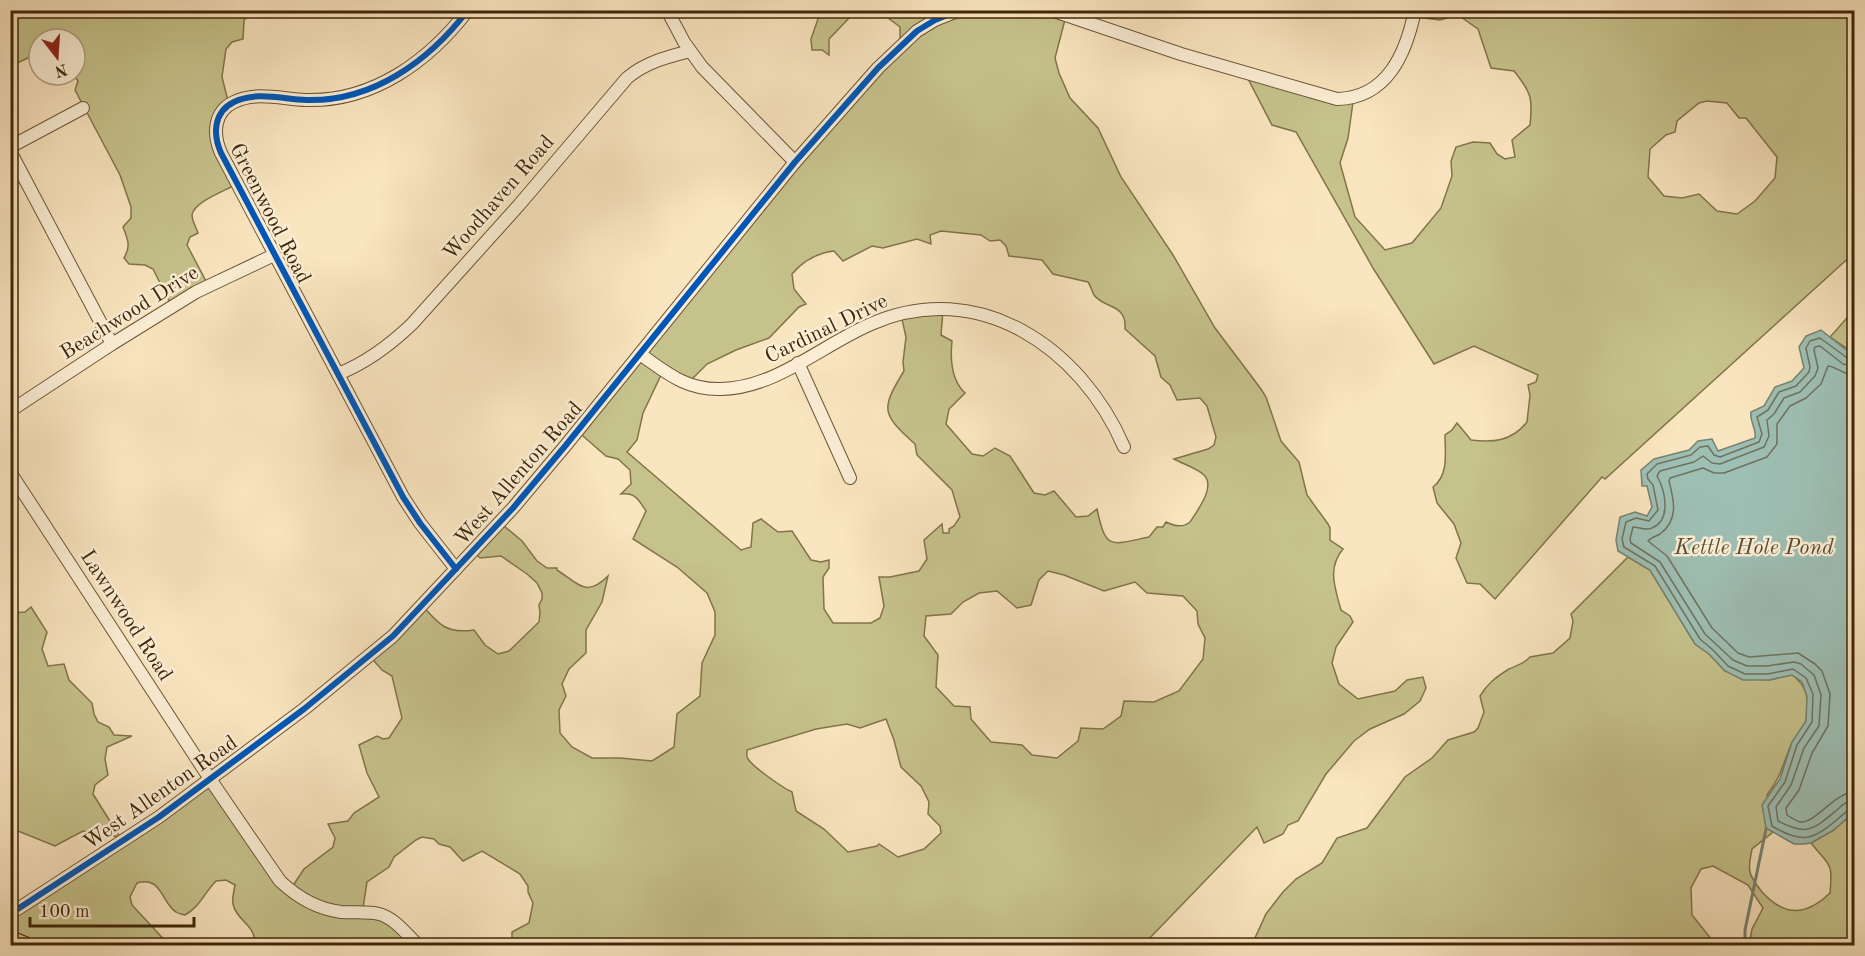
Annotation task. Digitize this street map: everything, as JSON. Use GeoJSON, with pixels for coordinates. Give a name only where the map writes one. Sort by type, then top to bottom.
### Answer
{"type":"FeatureCollection","features":[{"type":"Feature","properties":{"kind":"highway"},"geometry":{"type":"LineString","coordinates":[[10,940],[25,945]]}},
{"type":"Feature","properties":{"kind":"street","name":"Greenwood Road"},"geometry":{"type":"LineString","coordinates":[[456,569],[403,497],[215,141],[215,130],[225,108],[252,96],[301,100],[327,99],[364,91],[384,83],[421,60],[456,27],[468,10]]}},
{"type":"Feature","properties":{"kind":"street"},"geometry":{"type":"LineString","coordinates":[[667,10],[690,51],[702,67],[795,162]]}},
{"type":"Feature","properties":{"kind":"street","name":"West Allenton Road"},"geometry":{"type":"LineString","coordinates":[[10,914],[159,817],[304,709],[393,636],[513,508],[795,162],[903,43],[926,25],[960,10]]}},
{"type":"Feature","properties":{"kind":"street"},"geometry":{"type":"LineString","coordinates":[[1051,10],[1181,54],[1337,99],[1352,99],[1368,93],[1384,81],[1398,61],[1411,31],[1415,10]]}},
{"type":"Feature","properties":{"kind":"street","name":"Woodhaven Road"},"geometry":{"type":"LineString","coordinates":[[338,375],[373,357],[412,324],[519,205],[627,78],[639,68],[690,51]]}},
{"type":"Feature","properties":{"kind":"street"},"geometry":{"type":"LineString","coordinates":[[83,108],[10,149],[111,344]]}},
{"type":"Feature","properties":{"kind":"street","name":"Beachwood Drive"},"geometry":{"type":"LineString","coordinates":[[10,411],[195,292],[274,255]]}},
{"type":"Feature","properties":{"kind":"street","name":"Cardinal Drive"},"geometry":{"type":"LineString","coordinates":[[640,354],[682,383],[709,389],[737,388],[782,372],[844,337],[896,314],[928,309],[983,314],[1001,320],[1039,340],[1064,361],[1102,406],[1124,447]]}},
{"type":"Feature","properties":{"kind":"street"},"geometry":{"type":"LineString","coordinates":[[798,363],[850,478]]}},
{"type":"Feature","properties":{"kind":"street","name":"Lawnwood Road"},"geometry":{"type":"LineString","coordinates":[[10,472],[270,869],[291,891],[310,903],[329,909],[378,914],[395,923],[419,945]]}},
{"type":"Feature","properties":{"kind":"shaded area"},"geometry":{"type":"Polygon","coordinates":[[[964,10],[1051,10],[1066,16],[1055,58],[1070,98],[1098,128],[1121,177],[1173,255],[1215,328],[1266,397],[1281,441],[1299,462],[1307,495],[1328,524],[1330,540],[1343,549],[1335,563],[1335,586],[1341,610],[1350,616],[1353,622],[1336,647],[1332,663],[1339,684],[1358,699],[1395,691],[1407,680],[1423,677],[1426,688],[1420,701],[1404,714],[1370,729],[1354,741],[1326,774],[1298,821],[1288,825],[1283,834],[1264,843],[1257,827],[1143,945],[505,945],[512,938],[512,932],[529,923],[533,903],[528,886],[520,874],[482,851],[463,861],[450,847],[439,844],[434,839],[422,837],[394,857],[389,867],[367,882],[363,908],[397,925],[419,945],[254,945],[253,933],[238,915],[233,904],[235,885],[226,880],[216,881],[198,904],[185,915],[171,908],[152,883],[137,883],[130,897],[132,905],[169,945],[27,946],[11,939],[11,911],[119,840],[206,777],[255,848],[292,887],[304,869],[333,847],[335,838],[328,824],[348,821],[354,813],[379,797],[367,773],[359,745],[377,736],[383,739],[389,738],[402,718],[392,676],[382,670],[367,653],[422,605],[439,623],[450,629],[474,630],[485,645],[498,654],[509,651],[539,622],[542,593],[537,583],[501,556],[480,558],[471,549],[498,521],[522,541],[537,561],[547,568],[557,568],[577,584],[594,586],[608,576],[602,602],[586,630],[586,653],[569,669],[562,684],[566,696],[559,710],[560,733],[572,747],[592,758],[652,761],[674,747],[677,714],[700,696],[702,663],[715,635],[715,612],[707,593],[677,567],[633,539],[646,511],[639,500],[630,494],[621,494],[631,484],[630,470],[618,459],[606,456],[575,429],[900,47],[900,27],[884,15],[864,11],[932,11],[935,19],[964,10]],[[941,231],[930,235],[931,244],[917,239],[883,248],[872,246],[843,261],[834,251],[816,256],[801,265],[792,274],[794,289],[806,304],[799,307],[769,338],[707,364],[687,384],[662,373],[643,413],[637,440],[627,452],[741,550],[751,547],[753,523],[761,519],[778,532],[792,531],[811,560],[821,562],[829,560],[829,568],[823,577],[824,609],[833,623],[871,623],[880,618],[884,606],[879,577],[919,571],[927,559],[924,540],[942,524],[943,533],[949,533],[949,529],[960,517],[952,490],[917,455],[915,444],[896,425],[888,411],[891,395],[904,371],[906,337],[901,315],[943,310],[941,335],[952,341],[954,376],[965,393],[949,409],[946,424],[972,454],[983,456],[995,448],[1010,456],[1034,493],[1045,495],[1054,491],[1076,517],[1088,516],[1097,509],[1103,532],[1112,542],[1126,542],[1149,537],[1157,527],[1163,527],[1166,522],[1178,526],[1187,524],[1201,505],[1207,492],[1207,480],[1204,475],[1174,459],[1214,445],[1216,437],[1207,406],[1200,398],[1177,400],[1170,385],[1161,377],[1155,356],[1125,329],[1125,321],[1119,311],[1098,299],[1088,282],[1053,274],[1042,260],[1009,256],[1006,246],[1000,240],[990,241],[981,235],[941,231]],[[1048,571],[1039,580],[1031,605],[1017,608],[997,591],[979,593],[963,602],[951,614],[926,616],[924,636],[938,655],[936,687],[954,706],[970,707],[971,719],[991,742],[1022,745],[1032,755],[1057,758],[1078,741],[1081,728],[1103,729],[1121,716],[1124,701],[1154,702],[1179,691],[1203,659],[1205,638],[1198,624],[1197,611],[1183,596],[1147,593],[1135,582],[1104,591],[1048,571]],[[886,719],[860,728],[847,724],[816,729],[747,750],[747,757],[762,772],[792,792],[796,811],[824,829],[848,852],[879,844],[898,857],[924,849],[941,833],[940,826],[928,814],[929,802],[921,786],[901,767],[886,719]]]}},
{"type":"Feature","properties":{"kind":"shaded area"},"geometry":{"type":"Polygon","coordinates":[[[11,11],[257,11],[244,20],[243,39],[232,42],[226,49],[222,77],[228,101],[216,126],[235,185],[204,201],[192,215],[198,233],[190,237],[187,245],[207,283],[170,303],[153,269],[145,265],[129,264],[124,258],[128,250],[128,243],[123,227],[131,218],[131,207],[120,175],[75,90],[76,87],[87,87],[87,27],[27,27],[27,58],[11,66],[11,11]]]}},
{"type":"Feature","properties":{"kind":"shaded area"},"geometry":{"type":"Polygon","coordinates":[[[257,11],[313,11],[279,14],[257,11]]]}},
{"type":"Feature","properties":{"kind":"shaded area"},"geometry":{"type":"Polygon","coordinates":[[[814,11],[819,11],[822,16],[833,17],[859,11],[852,15],[829,39],[829,55],[822,50],[812,50],[811,39],[818,19],[814,11]]]}},
{"type":"Feature","properties":{"kind":"shaded area"},"geometry":{"type":"Polygon","coordinates":[[[1416,11],[1854,11],[1854,253],[1605,479],[1602,477],[1495,599],[1480,584],[1467,583],[1456,558],[1461,543],[1454,524],[1437,503],[1433,487],[1444,470],[1445,435],[1457,423],[1471,440],[1494,441],[1515,433],[1527,422],[1530,395],[1528,385],[1536,382],[1538,375],[1474,346],[1434,364],[1373,268],[1296,132],[1272,125],[1246,75],[1353,102],[1348,138],[1340,163],[1355,217],[1385,250],[1412,243],[1441,208],[1452,176],[1451,161],[1456,147],[1473,142],[1490,143],[1497,154],[1505,159],[1515,157],[1512,140],[1530,125],[1531,108],[1530,96],[1514,71],[1491,68],[1478,29],[1458,15],[1440,20],[1416,17],[1416,11]],[[1707,101],[1699,103],[1677,121],[1675,132],[1666,135],[1650,149],[1648,177],[1664,196],[1682,198],[1699,194],[1717,211],[1737,214],[1755,201],[1775,178],[1777,157],[1746,118],[1739,118],[1727,103],[1707,101]]]}},
{"type":"Feature","properties":{"kind":"shaded area"},"geometry":{"type":"Polygon","coordinates":[[[1854,310],[1854,353],[1830,337],[1854,310]]]}},
{"type":"Feature","properties":{"kind":"shaded area"},"geometry":{"type":"Polygon","coordinates":[[[1628,557],[1650,570],[1695,644],[1709,654],[1725,671],[1769,680],[1792,675],[1804,689],[1808,701],[1806,721],[1767,795],[1772,833],[1752,849],[1749,869],[1753,880],[1762,892],[1779,906],[1796,910],[1812,906],[1830,893],[1831,875],[1829,865],[1811,843],[1834,830],[1854,812],[1854,945],[1749,945],[1752,929],[1763,908],[1748,885],[1713,866],[1701,869],[1691,888],[1692,915],[1716,945],[1247,946],[1254,940],[1266,914],[1283,892],[1296,879],[1322,863],[1337,838],[1367,828],[1405,777],[1432,758],[1448,740],[1474,732],[1478,728],[1484,712],[1480,696],[1492,681],[1530,657],[1553,653],[1570,638],[1573,621],[1571,614],[1628,557]]]}},
{"type":"Feature","properties":{"kind":"shaded area"},"geometry":{"type":"Polygon","coordinates":[[[31,607],[47,632],[42,649],[48,666],[64,664],[69,680],[92,703],[98,722],[109,727],[114,735],[132,736],[107,747],[105,759],[108,775],[95,785],[93,794],[120,837],[83,831],[55,846],[18,831],[11,836],[11,613],[25,612],[31,607]]]}},
{"type":"Feature","properties":{"kind":"water","name":"Kettle Hole Pond"},"geometry":{"type":"Polygon","coordinates":[[[1821,330],[1849,352],[1854,353],[1854,812],[1834,830],[1811,843],[1794,844],[1766,828],[1762,805],[1780,779],[1792,742],[1806,721],[1807,696],[1802,682],[1792,675],[1769,680],[1743,680],[1725,671],[1709,654],[1695,644],[1650,570],[1618,551],[1616,540],[1620,517],[1635,512],[1647,516],[1652,507],[1647,486],[1642,486],[1641,470],[1654,459],[1689,450],[1698,441],[1712,439],[1718,451],[1755,438],[1751,412],[1764,406],[1775,387],[1792,381],[1804,368],[1799,347],[1806,336],[1821,330]]]}},
{"type":"Feature","properties":{"kind":"waterway"},"geometry":{"type":"LineString","coordinates":[[1745,946],[1745,930],[1766,829]]}},
{"type":"Feature","properties":{"kind":"cycle path"},"geometry":{"type":"LineString","coordinates":[[456,569],[403,497],[221,153],[216,132],[222,112],[227,106],[242,99],[260,96],[306,100],[331,99],[376,86],[398,75],[436,46],[468,10]]}},
{"type":"Feature","properties":{"kind":"cycle path"},"geometry":{"type":"LineString","coordinates":[[10,914],[159,817],[304,709],[393,636],[513,508],[795,162],[878,68],[917,31],[935,20],[960,10]]}}]}
